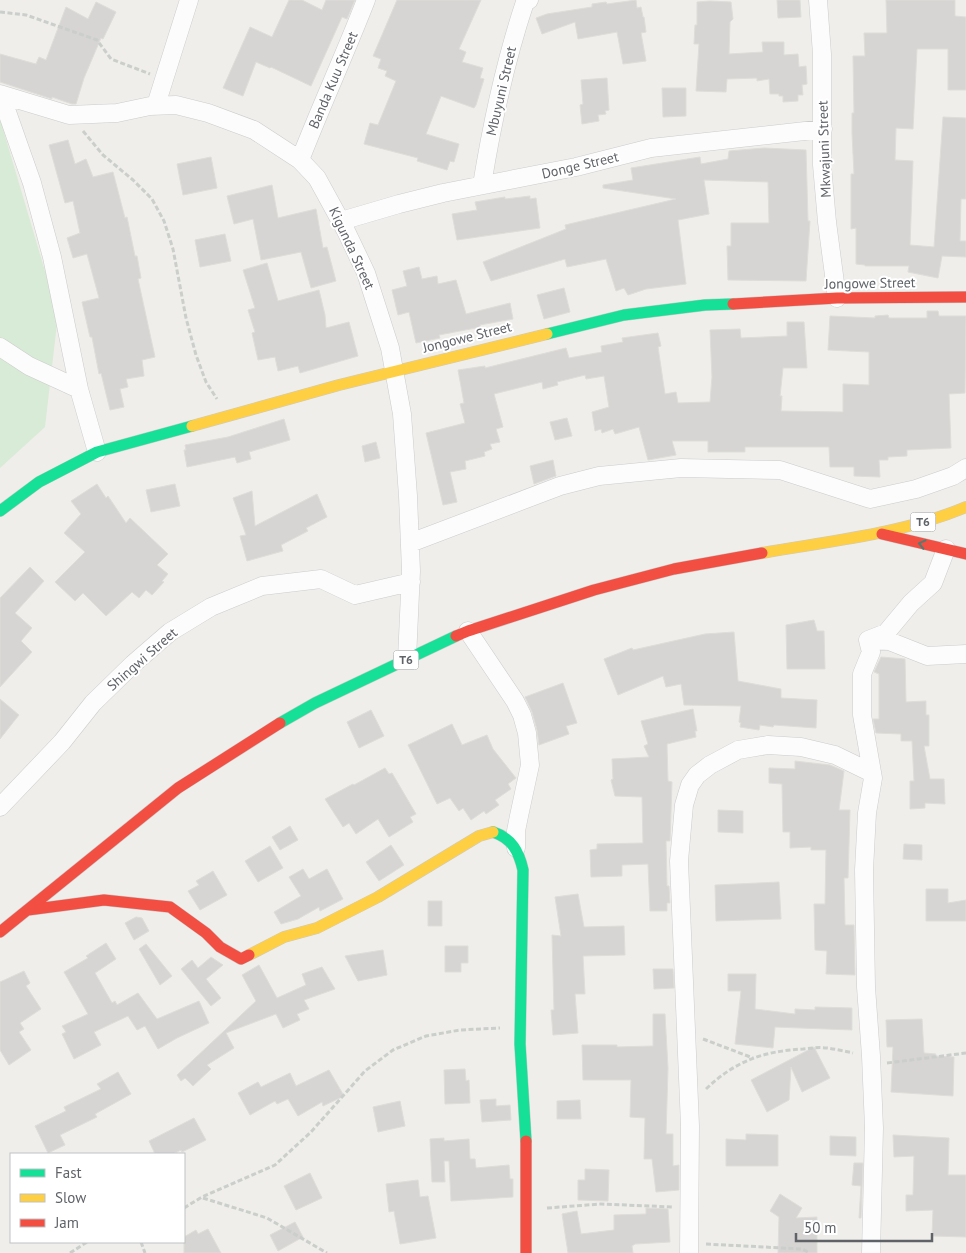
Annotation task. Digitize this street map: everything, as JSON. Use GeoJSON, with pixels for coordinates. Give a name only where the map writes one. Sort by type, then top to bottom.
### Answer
{"type":"FeatureCollection","features":[{"type":"Feature","properties":{"kind":"main road","name":"Jongowe Street"},"geometry":{"type":"LineString","coordinates":[[0,510],[39,482],[97,452],[394,371],[624,315],[705,305],[837,298],[966,297]]}},
{"type":"Feature","properties":{"kind":"main road","name":"T6"},"geometry":{"type":"LineString","coordinates":[[0,932],[178,788],[258,736],[315,703],[468,632],[594,590],[674,569],[878,533],[945,516],[966,507]]}},
{"type":"Feature","properties":{"kind":"main road","name":"T6"},"geometry":{"type":"LineString","coordinates":[[878,533],[966,554]]}},
{"type":"Feature","properties":{"kind":"main road"},"geometry":{"type":"LineString","coordinates":[[28,910],[104,900],[170,908],[206,933],[220,947],[242,959],[284,937],[317,928],[378,897],[479,836],[492,832],[499,833],[509,839],[516,848],[523,870],[520,1044],[527,1160],[526,1253]]}},
{"type":"Feature","properties":{"kind":"street"},"geometry":{"type":"LineString","coordinates":[[156,105],[189,0]]}},
{"type":"Feature","properties":{"kind":"street","name":"Banda Kuu Street"},"geometry":{"type":"LineString","coordinates":[[300,160],[366,0]]}},
{"type":"Feature","properties":{"kind":"street","name":"Mkwajuni Street"},"geometry":{"type":"LineString","coordinates":[[818,0],[822,54],[822,165],[837,298]]}},
{"type":"Feature","properties":{"kind":"street","name":"Mbuyuni Street"},"geometry":{"type":"LineString","coordinates":[[482,185],[492,122],[504,69],[527,1]]}},
{"type":"Feature","properties":{"kind":"street"},"geometry":{"type":"LineString","coordinates":[[0,94],[32,182],[52,257],[80,389],[97,452]]}},
{"type":"Feature","properties":{"kind":"street","name":"Kigunda Street"},"geometry":{"type":"LineString","coordinates":[[0,94],[69,114],[117,113],[156,105],[176,104],[208,113],[254,130],[300,160],[317,178],[341,221],[366,273],[390,348],[402,414],[410,543],[411,582],[407,659]]}},
{"type":"Feature","properties":{"kind":"street","name":"Donge Street"},"geometry":{"type":"LineString","coordinates":[[341,221],[399,204],[482,185],[576,167],[651,148],[823,129]]}},
{"type":"Feature","properties":{"kind":"street"},"geometry":{"type":"LineString","coordinates":[[0,348],[29,366],[80,389]]}},
{"type":"Feature","properties":{"kind":"street"},"geometry":{"type":"LineString","coordinates":[[410,543],[560,486],[599,476],[681,468],[780,470],[870,499],[916,489],[953,476],[966,468]]}},
{"type":"Feature","properties":{"kind":"street"},"geometry":{"type":"LineString","coordinates":[[868,640],[886,633],[911,603],[933,583],[946,549]]}},
{"type":"Feature","properties":{"kind":"street","name":"Shingwi Street"},"geometry":{"type":"LineString","coordinates":[[0,807],[62,742],[93,703],[133,664],[170,632],[211,607],[262,586],[321,580],[354,595],[411,582]]}},
{"type":"Feature","properties":{"kind":"street"},"geometry":{"type":"LineString","coordinates":[[468,632],[515,701],[527,733],[530,764],[516,831],[516,848]]}},
{"type":"Feature","properties":{"kind":"street"},"geometry":{"type":"LineString","coordinates":[[868,640],[889,641],[927,656],[966,654]]}},
{"type":"Feature","properties":{"kind":"street"},"geometry":{"type":"LineString","coordinates":[[868,640],[870,652],[862,674],[862,715],[872,773],[867,813],[864,870],[866,987],[874,1128],[871,1253]]}},
{"type":"Feature","properties":{"kind":"street"},"geometry":{"type":"LineString","coordinates":[[689,1248],[689,1105],[679,861],[684,805],[690,785],[697,775],[710,765],[738,750],[768,745],[801,748],[835,755],[872,773]]}},
{"type":"Feature","properties":{"kind":"path"},"geometry":{"type":"LineString","coordinates":[[0,12],[26,15],[97,40],[111,59],[164,78]]}},
{"type":"Feature","properties":{"kind":"path"},"geometry":{"type":"LineString","coordinates":[[69,114],[103,154],[134,180],[152,199],[164,221],[173,249],[186,318],[196,355],[206,382],[229,416]]}},
{"type":"Feature","properties":{"kind":"path"},"geometry":{"type":"LineString","coordinates":[[185,1207],[202,1197],[275,1165],[311,1132],[365,1071],[393,1050],[435,1034],[460,1030],[521,1027]]}},
{"type":"Feature","properties":{"kind":"path"},"geometry":{"type":"LineString","coordinates":[[686,1035],[700,1038],[753,1058]]}},
{"type":"Feature","properties":{"kind":"path"},"geometry":{"type":"LineString","coordinates":[[689,1105],[714,1081],[736,1066],[762,1054],[783,1050],[825,1047],[871,1061],[966,1053]]}},
{"type":"Feature","properties":{"kind":"path"},"geometry":{"type":"LineString","coordinates":[[202,1197],[267,1218],[327,1253]]}},
{"type":"Feature","properties":{"kind":"path"},"geometry":{"type":"LineString","coordinates":[[527,1211],[610,1204],[690,1209]]}},
{"type":"Feature","properties":{"kind":"path"},"geometry":{"type":"LineString","coordinates":[[70,1253],[85,1243]]}},
{"type":"Feature","properties":{"kind":"path"},"geometry":{"type":"LineString","coordinates":[[689,1248],[802,1249],[810,1253]]}},
{"type":"Feature","properties":{"kind":"green space"},"geometry":{"type":"Polygon","coordinates":[[[0,119],[58,315],[45,427],[0,468],[0,119]]]}},
{"type":"Feature","properties":{"kind":"building"},"geometry":{"type":"Polygon","coordinates":[[[289,0],[302,0],[322,10],[326,0],[355,0],[347,19],[342,17],[311,86],[256,62],[243,96],[223,88],[250,27],[272,37],[289,0]]]}},
{"type":"Feature","properties":{"kind":"building"},"geometry":{"type":"Polygon","coordinates":[[[397,0],[481,0],[459,49],[466,52],[462,62],[483,68],[480,78],[484,79],[476,105],[474,108],[441,96],[426,134],[459,144],[454,162],[450,161],[447,170],[417,161],[418,158],[364,144],[370,123],[378,125],[396,81],[385,76],[387,71],[378,68],[381,59],[373,56],[397,0]]]}},
{"type":"Feature","properties":{"kind":"building"},"geometry":{"type":"Polygon","coordinates":[[[636,0],[637,8],[641,7],[644,17],[646,32],[641,33],[646,61],[623,64],[617,32],[578,39],[575,22],[542,34],[536,18],[547,14],[592,7],[592,4],[636,0]]]}},
{"type":"Feature","properties":{"kind":"building"},"geometry":{"type":"Polygon","coordinates":[[[777,0],[800,0],[801,17],[778,18],[777,0]]]}},
{"type":"Feature","properties":{"kind":"building"},"geometry":{"type":"Polygon","coordinates":[[[886,0],[955,0],[955,16],[966,17],[966,90],[948,90],[948,49],[917,49],[913,129],[896,128],[895,160],[913,161],[910,245],[934,247],[943,117],[966,118],[966,199],[961,199],[960,241],[966,241],[966,257],[942,256],[938,278],[908,272],[909,266],[865,266],[856,264],[856,228],[851,229],[851,174],[854,174],[852,133],[852,113],[854,113],[853,56],[865,56],[864,33],[887,33],[886,0]]]}},
{"type":"Feature","properties":{"kind":"building"},"geometry":{"type":"Polygon","coordinates":[[[96,2],[116,12],[103,39],[101,38],[84,78],[76,104],[52,97],[52,99],[0,82],[0,54],[36,64],[39,57],[46,60],[66,7],[88,19],[96,2]]]}},
{"type":"Feature","properties":{"kind":"building"},"geometry":{"type":"Polygon","coordinates":[[[697,2],[731,2],[733,19],[730,22],[729,54],[763,52],[762,42],[784,42],[784,55],[798,54],[799,67],[806,66],[807,84],[802,85],[803,95],[798,95],[798,101],[783,102],[783,96],[770,94],[769,79],[757,81],[757,78],[727,79],[726,92],[696,91],[699,44],[694,44],[695,25],[697,25],[697,2]]]}},
{"type":"Feature","properties":{"kind":"building"},"geometry":{"type":"Polygon","coordinates":[[[607,78],[609,110],[605,111],[606,114],[598,115],[599,121],[582,124],[580,105],[583,104],[581,80],[607,78]]]}},
{"type":"Feature","properties":{"kind":"building"},"geometry":{"type":"Polygon","coordinates":[[[662,88],[686,88],[686,116],[663,117],[662,88]]]}},
{"type":"Feature","properties":{"kind":"building"},"geometry":{"type":"Polygon","coordinates":[[[68,140],[75,164],[86,159],[93,177],[113,172],[125,218],[127,217],[135,256],[137,256],[141,278],[138,279],[155,357],[142,360],[144,376],[126,379],[128,387],[120,389],[124,407],[110,410],[101,373],[99,374],[92,337],[90,337],[82,302],[99,298],[87,254],[73,258],[67,238],[80,233],[73,201],[65,203],[49,145],[68,140]]]}},
{"type":"Feature","properties":{"kind":"building"},"geometry":{"type":"Polygon","coordinates":[[[764,148],[806,150],[808,221],[810,221],[806,281],[728,280],[727,246],[731,246],[731,223],[769,223],[768,182],[704,180],[709,214],[678,220],[686,284],[646,289],[628,295],[624,288],[616,291],[606,259],[567,267],[565,259],[491,281],[483,262],[566,229],[565,225],[676,199],[603,188],[603,185],[633,180],[631,168],[700,157],[701,164],[728,159],[729,151],[764,148]]]}},
{"type":"Feature","properties":{"kind":"building"},"geometry":{"type":"Polygon","coordinates":[[[211,157],[217,188],[183,195],[177,164],[211,157]]]}},
{"type":"Feature","properties":{"kind":"building"},"geometry":{"type":"Polygon","coordinates":[[[272,185],[278,218],[316,209],[323,248],[327,247],[336,281],[311,288],[301,252],[261,260],[253,219],[234,224],[227,196],[272,185]]]}},
{"type":"Feature","properties":{"kind":"building"},"geometry":{"type":"Polygon","coordinates":[[[530,196],[530,199],[536,198],[540,228],[457,240],[452,214],[477,210],[475,202],[505,197],[505,199],[530,196]]]}},
{"type":"Feature","properties":{"kind":"building"},"geometry":{"type":"Polygon","coordinates":[[[225,234],[231,261],[200,267],[195,240],[225,234]]]}},
{"type":"Feature","properties":{"kind":"building"},"geometry":{"type":"Polygon","coordinates":[[[267,263],[278,301],[319,290],[326,328],[349,322],[358,356],[300,373],[298,366],[278,371],[275,357],[258,360],[252,333],[255,332],[248,310],[255,308],[243,270],[267,263]]]}},
{"type":"Feature","properties":{"kind":"building"},"geometry":{"type":"Polygon","coordinates":[[[419,267],[422,279],[437,276],[438,284],[456,280],[466,314],[510,303],[513,319],[439,335],[440,338],[416,343],[409,312],[398,315],[392,290],[407,286],[403,271],[419,267]]]}},
{"type":"Feature","properties":{"kind":"building"},"geometry":{"type":"Polygon","coordinates":[[[564,288],[570,312],[544,319],[537,295],[564,288]]]}},
{"type":"Feature","properties":{"kind":"building"},"geometry":{"type":"Polygon","coordinates":[[[927,311],[938,311],[939,316],[966,316],[965,393],[949,394],[951,448],[907,450],[907,456],[888,457],[888,460],[879,460],[880,477],[854,476],[854,467],[830,467],[829,447],[745,447],[745,452],[708,452],[708,441],[672,441],[676,455],[648,460],[639,427],[615,434],[613,429],[602,433],[601,429],[595,431],[592,412],[609,407],[604,376],[586,379],[585,375],[557,382],[558,385],[543,389],[542,382],[494,394],[503,427],[496,429],[500,442],[490,444],[492,449],[484,452],[485,456],[465,461],[466,469],[450,472],[457,502],[443,505],[426,433],[465,423],[460,404],[464,403],[458,370],[485,366],[485,368],[566,348],[569,358],[602,352],[601,346],[623,342],[622,338],[658,333],[661,346],[658,347],[665,394],[676,392],[678,403],[710,402],[712,377],[710,330],[740,329],[741,338],[787,336],[787,322],[804,322],[807,368],[783,368],[780,396],[782,396],[781,411],[843,412],[843,384],[869,385],[869,352],[828,350],[830,316],[875,318],[875,316],[888,315],[889,318],[927,318],[927,311]]]}},
{"type":"Feature","properties":{"kind":"building"},"geometry":{"type":"Polygon","coordinates":[[[567,418],[572,436],[555,440],[550,422],[567,418]]]}},
{"type":"Feature","properties":{"kind":"building"},"geometry":{"type":"Polygon","coordinates":[[[284,419],[290,440],[249,452],[251,459],[237,463],[235,457],[187,467],[185,445],[228,437],[284,419]]]}},
{"type":"Feature","properties":{"kind":"building"},"geometry":{"type":"Polygon","coordinates":[[[376,442],[380,458],[365,462],[362,446],[376,442]]]}},
{"type":"Feature","properties":{"kind":"building"},"geometry":{"type":"Polygon","coordinates":[[[553,460],[556,476],[534,484],[530,466],[553,460]]]}},
{"type":"Feature","properties":{"kind":"building"},"geometry":{"type":"Polygon","coordinates":[[[97,484],[106,498],[108,496],[126,523],[130,518],[168,554],[157,565],[168,574],[162,581],[164,582],[152,595],[146,590],[139,598],[132,592],[106,616],[83,593],[75,601],[55,582],[85,552],[64,533],[81,514],[71,501],[97,484]]]}},
{"type":"Feature","properties":{"kind":"building"},"geometry":{"type":"Polygon","coordinates":[[[175,484],[180,506],[151,512],[146,490],[175,484]]]}},
{"type":"Feature","properties":{"kind":"building"},"geometry":{"type":"Polygon","coordinates":[[[252,491],[255,526],[317,494],[327,517],[306,528],[308,531],[281,545],[283,551],[247,561],[240,536],[246,535],[233,498],[252,491]]]}},
{"type":"Feature","properties":{"kind":"building"},"geometry":{"type":"Polygon","coordinates":[[[30,567],[44,581],[15,613],[32,628],[21,641],[32,652],[0,687],[0,598],[30,567]]]}},
{"type":"Feature","properties":{"kind":"building"},"geometry":{"type":"Polygon","coordinates":[[[814,620],[817,631],[824,631],[825,669],[787,669],[786,625],[814,620]]]}},
{"type":"Feature","properties":{"kind":"building"},"geometry":{"type":"Polygon","coordinates":[[[734,632],[738,681],[781,689],[781,698],[817,700],[816,728],[760,725],[759,730],[740,727],[741,706],[684,705],[681,684],[666,687],[663,676],[618,695],[604,659],[632,648],[633,650],[705,634],[734,632]]]}},
{"type":"Feature","properties":{"kind":"building"},"geometry":{"type":"Polygon","coordinates":[[[881,657],[905,659],[906,702],[926,701],[926,715],[929,715],[929,746],[924,746],[930,779],[944,779],[945,804],[925,803],[925,808],[910,809],[910,781],[914,781],[912,741],[901,741],[901,734],[876,733],[873,719],[879,719],[879,674],[874,672],[881,657]]]}},
{"type":"Feature","properties":{"kind":"building"},"geometry":{"type":"Polygon","coordinates":[[[563,683],[577,723],[566,726],[569,734],[539,745],[532,712],[525,697],[563,683]]]}},
{"type":"Feature","properties":{"kind":"building"},"geometry":{"type":"Polygon","coordinates":[[[0,699],[19,715],[0,739],[0,699]]]}},
{"type":"Feature","properties":{"kind":"building"},"geometry":{"type":"Polygon","coordinates":[[[693,709],[697,731],[695,731],[696,737],[667,744],[668,781],[672,782],[670,841],[666,841],[667,886],[669,886],[670,903],[667,903],[667,911],[650,911],[648,864],[622,865],[622,876],[591,877],[590,850],[597,849],[597,844],[643,843],[642,797],[615,796],[611,780],[613,779],[612,759],[649,757],[644,746],[648,744],[641,721],[693,709]]]}},
{"type":"Feature","properties":{"kind":"building"},"geometry":{"type":"Polygon","coordinates":[[[371,710],[384,736],[359,748],[347,722],[371,710]]]}},
{"type":"Feature","properties":{"kind":"building"},"geometry":{"type":"Polygon","coordinates":[[[452,724],[462,745],[487,735],[493,749],[516,778],[508,784],[511,789],[495,800],[499,805],[486,814],[484,811],[471,820],[463,808],[459,811],[450,798],[437,804],[408,745],[452,724]]]}},
{"type":"Feature","properties":{"kind":"building"},"geometry":{"type":"Polygon","coordinates":[[[795,761],[830,765],[844,771],[839,810],[850,810],[848,878],[844,878],[845,925],[854,925],[855,975],[826,974],[827,951],[815,950],[814,904],[825,904],[826,850],[811,850],[811,847],[790,848],[790,832],[783,832],[782,784],[769,783],[769,768],[795,769],[795,761]]]}},
{"type":"Feature","properties":{"kind":"building"},"geometry":{"type":"Polygon","coordinates":[[[385,768],[389,774],[392,773],[416,814],[410,817],[413,822],[389,837],[378,819],[356,834],[349,823],[343,827],[325,799],[385,768]]]}},
{"type":"Feature","properties":{"kind":"building"},"geometry":{"type":"Polygon","coordinates":[[[718,810],[743,811],[743,833],[718,832],[718,810]]]}},
{"type":"Feature","properties":{"kind":"building"},"geometry":{"type":"Polygon","coordinates":[[[290,826],[298,840],[280,850],[272,837],[290,826]]]}},
{"type":"Feature","properties":{"kind":"building"},"geometry":{"type":"Polygon","coordinates":[[[904,844],[922,845],[922,860],[903,859],[904,844]]]}},
{"type":"Feature","properties":{"kind":"building"},"geometry":{"type":"Polygon","coordinates":[[[391,845],[404,865],[379,881],[366,862],[391,845]]]}},
{"type":"Feature","properties":{"kind":"building"},"geometry":{"type":"Polygon","coordinates":[[[270,846],[283,868],[258,882],[245,861],[270,846]]]}},
{"type":"Feature","properties":{"kind":"building"},"geometry":{"type":"Polygon","coordinates":[[[303,869],[309,879],[327,869],[343,899],[320,911],[319,907],[298,919],[281,924],[274,912],[301,896],[289,877],[303,869]]]}},
{"type":"Feature","properties":{"kind":"building"},"geometry":{"type":"Polygon","coordinates":[[[213,871],[227,895],[200,910],[188,891],[199,885],[196,881],[213,871]]]}},
{"type":"Feature","properties":{"kind":"building"},"geometry":{"type":"Polygon","coordinates":[[[779,882],[781,919],[716,921],[715,885],[779,882]]]}},
{"type":"Feature","properties":{"kind":"building"},"geometry":{"type":"Polygon","coordinates":[[[926,889],[948,889],[948,903],[966,900],[966,921],[926,921],[926,889]]]}},
{"type":"Feature","properties":{"kind":"building"},"geometry":{"type":"Polygon","coordinates":[[[578,894],[584,927],[624,926],[625,955],[583,956],[585,994],[575,994],[578,1033],[553,1035],[551,1010],[554,1010],[552,935],[561,936],[555,897],[578,894]]]}},
{"type":"Feature","properties":{"kind":"building"},"geometry":{"type":"Polygon","coordinates":[[[428,901],[442,901],[442,926],[428,926],[428,901]]]}},
{"type":"Feature","properties":{"kind":"building"},"geometry":{"type":"Polygon","coordinates":[[[136,917],[142,918],[149,931],[134,940],[125,923],[136,917]]]}},
{"type":"Feature","properties":{"kind":"building"},"geometry":{"type":"Polygon","coordinates":[[[106,943],[116,959],[95,973],[112,1003],[115,1001],[117,1005],[138,993],[157,1019],[199,1001],[209,1023],[158,1049],[145,1026],[137,1030],[128,1016],[94,1032],[101,1045],[74,1059],[62,1034],[66,1032],[62,1026],[88,1014],[64,972],[88,958],[86,956],[106,943]]]}},
{"type":"Feature","properties":{"kind":"building"},"geometry":{"type":"Polygon","coordinates":[[[146,944],[172,976],[160,985],[139,949],[146,944]]]}},
{"type":"Feature","properties":{"kind":"building"},"geometry":{"type":"Polygon","coordinates":[[[445,946],[468,946],[468,963],[461,963],[461,972],[445,972],[445,946]]]}},
{"type":"Feature","properties":{"kind":"building"},"geometry":{"type":"Polygon","coordinates":[[[383,950],[387,975],[358,981],[345,956],[383,950]]]}},
{"type":"Feature","properties":{"kind":"building"},"geometry":{"type":"Polygon","coordinates":[[[211,957],[223,965],[206,979],[221,998],[211,1006],[181,969],[192,960],[198,968],[211,957]]]}},
{"type":"Feature","properties":{"kind":"building"},"geometry":{"type":"Polygon","coordinates":[[[259,965],[277,998],[306,985],[302,974],[322,967],[335,989],[304,1000],[309,1009],[297,1014],[300,1020],[283,1028],[276,1014],[226,1033],[234,1048],[207,1065],[211,1069],[193,1086],[185,1078],[181,1081],[177,1075],[256,1001],[242,975],[259,965]]]}},
{"type":"Feature","properties":{"kind":"building"},"geometry":{"type":"Polygon","coordinates":[[[653,969],[673,969],[674,988],[654,989],[653,969]]]}},
{"type":"Feature","properties":{"kind":"building"},"geometry":{"type":"Polygon","coordinates":[[[24,971],[30,983],[26,986],[41,1009],[20,1023],[24,1029],[19,1032],[31,1050],[9,1065],[0,1050],[0,982],[24,971]]]}},
{"type":"Feature","properties":{"kind":"building"},"geometry":{"type":"Polygon","coordinates":[[[728,974],[756,974],[755,1009],[795,1014],[795,1009],[815,1010],[815,1007],[852,1008],[852,1030],[775,1027],[773,1048],[735,1044],[741,991],[728,991],[728,974]]]}},
{"type":"Feature","properties":{"kind":"building"},"geometry":{"type":"Polygon","coordinates":[[[653,1014],[665,1014],[668,1068],[666,1134],[673,1134],[673,1166],[679,1165],[679,1190],[656,1192],[652,1159],[644,1159],[645,1118],[630,1117],[631,1080],[583,1080],[582,1045],[617,1045],[617,1047],[653,1046],[653,1014]]]}},
{"type":"Feature","properties":{"kind":"building"},"geometry":{"type":"Polygon","coordinates":[[[922,1019],[924,1053],[936,1054],[935,1056],[954,1057],[953,1096],[891,1092],[893,1047],[887,1047],[886,1020],[922,1019]]]}},
{"type":"Feature","properties":{"kind":"building"},"geometry":{"type":"Polygon","coordinates":[[[814,1047],[830,1078],[802,1092],[791,1067],[789,1100],[767,1112],[751,1080],[814,1047]]]}},
{"type":"Feature","properties":{"kind":"building"},"geometry":{"type":"Polygon","coordinates":[[[465,1069],[466,1081],[469,1080],[470,1103],[445,1104],[444,1070],[465,1069]]]}},
{"type":"Feature","properties":{"kind":"building"},"geometry":{"type":"Polygon","coordinates":[[[329,1070],[344,1096],[323,1106],[322,1102],[298,1116],[288,1099],[277,1104],[275,1101],[250,1115],[238,1093],[258,1082],[261,1087],[290,1073],[296,1086],[329,1070]]]}},
{"type":"Feature","properties":{"kind":"building"},"geometry":{"type":"Polygon","coordinates":[[[118,1072],[131,1094],[95,1114],[97,1117],[60,1135],[65,1145],[48,1153],[35,1126],[66,1111],[64,1107],[101,1089],[97,1084],[118,1072]]]}},
{"type":"Feature","properties":{"kind":"building"},"geometry":{"type":"Polygon","coordinates":[[[496,1099],[496,1106],[510,1105],[511,1120],[482,1122],[480,1100],[496,1099]]]}},
{"type":"Feature","properties":{"kind":"building"},"geometry":{"type":"Polygon","coordinates":[[[580,1100],[581,1119],[557,1119],[557,1101],[580,1100]]]}},
{"type":"Feature","properties":{"kind":"building"},"geometry":{"type":"Polygon","coordinates":[[[400,1101],[405,1126],[378,1132],[373,1107],[400,1101]]]}},
{"type":"Feature","properties":{"kind":"building"},"geometry":{"type":"Polygon","coordinates":[[[194,1118],[206,1140],[182,1152],[181,1150],[175,1153],[155,1153],[149,1141],[194,1118]]]}},
{"type":"Feature","properties":{"kind":"building"},"geometry":{"type":"Polygon","coordinates":[[[746,1134],[778,1135],[778,1166],[726,1166],[726,1139],[746,1140],[746,1134]]]}},
{"type":"Feature","properties":{"kind":"building"},"geometry":{"type":"Polygon","coordinates":[[[893,1135],[949,1138],[948,1175],[966,1175],[966,1237],[932,1236],[933,1210],[906,1211],[906,1195],[913,1195],[914,1156],[894,1157],[893,1135]]]}},
{"type":"Feature","properties":{"kind":"building"},"geometry":{"type":"Polygon","coordinates":[[[830,1136],[856,1137],[856,1156],[830,1155],[830,1136]]]}},
{"type":"Feature","properties":{"kind":"building"},"geometry":{"type":"Polygon","coordinates":[[[444,1138],[444,1141],[469,1139],[470,1159],[475,1159],[476,1168],[509,1165],[510,1179],[513,1179],[513,1197],[451,1201],[449,1161],[444,1161],[445,1182],[432,1182],[430,1139],[444,1138]]]}},
{"type":"Feature","properties":{"kind":"building"},"geometry":{"type":"Polygon","coordinates":[[[854,1163],[863,1163],[861,1218],[859,1218],[861,1186],[852,1185],[854,1163]]]}},
{"type":"Feature","properties":{"kind":"building"},"geometry":{"type":"Polygon","coordinates":[[[585,1169],[609,1170],[608,1201],[578,1200],[578,1180],[585,1180],[585,1169]]]}},
{"type":"Feature","properties":{"kind":"building"},"geometry":{"type":"Polygon","coordinates":[[[310,1173],[322,1198],[296,1210],[284,1186],[310,1173]]]}},
{"type":"Feature","properties":{"kind":"building"},"geometry":{"type":"Polygon","coordinates":[[[418,1180],[420,1197],[428,1196],[436,1238],[400,1244],[394,1211],[389,1212],[386,1184],[418,1180]]]}},
{"type":"Feature","properties":{"kind":"building"},"geometry":{"type":"Polygon","coordinates":[[[780,1194],[802,1208],[796,1218],[817,1217],[817,1253],[778,1253],[779,1217],[770,1211],[780,1194]]]}},
{"type":"Feature","properties":{"kind":"building"},"geometry":{"type":"Polygon","coordinates":[[[646,1208],[668,1209],[670,1242],[635,1244],[632,1246],[633,1253],[568,1253],[562,1214],[577,1211],[581,1234],[614,1230],[614,1215],[646,1214],[646,1208]]]}},
{"type":"Feature","properties":{"kind":"building"},"geometry":{"type":"Polygon","coordinates":[[[295,1222],[303,1237],[278,1251],[270,1235],[295,1222]]]}},
{"type":"Feature","properties":{"kind":"building"},"geometry":{"type":"Polygon","coordinates":[[[208,1229],[221,1253],[184,1253],[185,1236],[196,1230],[198,1234],[208,1229]]]}},
{"type":"Feature","properties":{"kind":"traffic: fast"},"geometry":{"type":"LineString","coordinates":[[547,334],[624,315],[705,305],[733,304]]}},
{"type":"Feature","properties":{"kind":"traffic: fast"},"geometry":{"type":"LineString","coordinates":[[0,511],[39,482],[97,452],[192,426]]}},
{"type":"Feature","properties":{"kind":"traffic: fast"},"geometry":{"type":"LineString","coordinates":[[280,723],[315,703],[456,636]]}},
{"type":"Feature","properties":{"kind":"traffic: fast"},"geometry":{"type":"LineString","coordinates":[[493,832],[505,838],[514,846],[523,870],[520,1044],[526,1141]]}},
{"type":"Feature","properties":{"kind":"traffic: slow"},"geometry":{"type":"LineString","coordinates":[[192,426],[339,385],[547,334]]}},
{"type":"Feature","properties":{"kind":"traffic: slow"},"geometry":{"type":"LineString","coordinates":[[762,553],[891,530],[917,524],[966,507]]}},
{"type":"Feature","properties":{"kind":"traffic: slow"},"geometry":{"type":"LineString","coordinates":[[249,955],[284,937],[317,928],[378,897],[479,836],[493,832]]}},
{"type":"Feature","properties":{"kind":"traffic: jam"},"geometry":{"type":"LineString","coordinates":[[733,304],[837,298],[966,297]]}},
{"type":"Feature","properties":{"kind":"traffic: jam"},"geometry":{"type":"LineString","coordinates":[[882,534],[966,554]]}},
{"type":"Feature","properties":{"kind":"traffic: jam"},"geometry":{"type":"LineString","coordinates":[[456,636],[594,590],[674,569],[762,553]]}},
{"type":"Feature","properties":{"kind":"traffic: jam"},"geometry":{"type":"LineString","coordinates":[[0,932],[178,788],[280,723]]}},
{"type":"Feature","properties":{"kind":"traffic: jam"},"geometry":{"type":"LineString","coordinates":[[28,910],[104,900],[170,907],[206,933],[220,947],[241,959],[249,955]]}},
{"type":"Feature","properties":{"kind":"traffic: jam"},"geometry":{"type":"LineString","coordinates":[[526,1141],[526,1253]]}}]}
